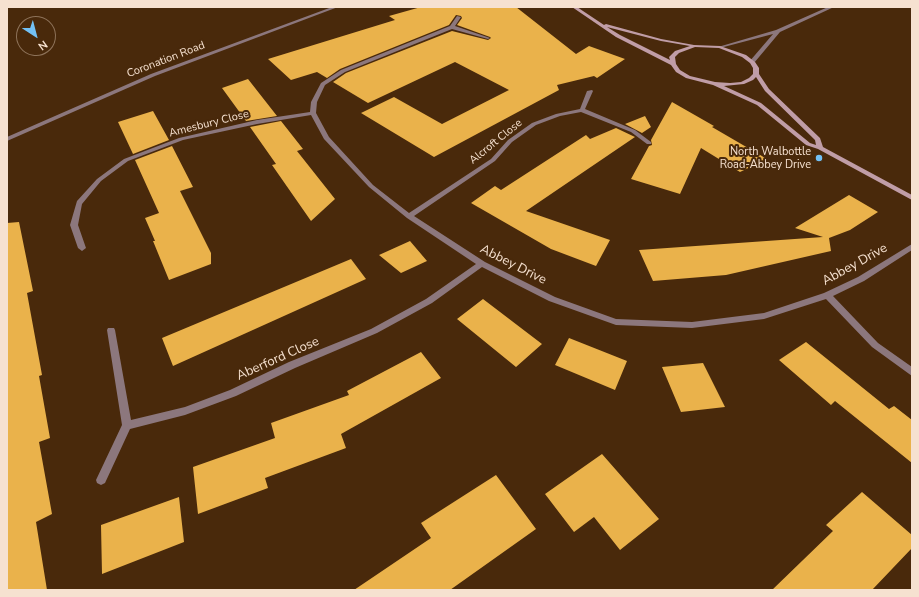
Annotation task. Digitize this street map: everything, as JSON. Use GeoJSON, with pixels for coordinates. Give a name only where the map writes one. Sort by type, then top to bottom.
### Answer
{"type":"FeatureCollection","features":[{"type":"Feature","properties":{"kind":"street","name":"Coronation Road"},"geometry":{"type":"LineString","coordinates":[[7,139],[153,75],[336,7]]}},
{"type":"Feature","properties":{"kind":"street"},"geometry":{"type":"LineString","coordinates":[[574,7],[618,36],[673,64],[678,70],[688,77],[715,84],[759,104],[808,144],[820,148],[912,198]]}},
{"type":"Feature","properties":{"kind":"street"},"geometry":{"type":"LineString","coordinates":[[720,48],[778,31],[829,7]]}},
{"type":"Feature","properties":{"kind":"street"},"geometry":{"type":"LineString","coordinates":[[313,113],[314,102],[323,84],[343,70],[452,27],[460,17]]}},
{"type":"Feature","properties":{"kind":"street"},"geometry":{"type":"LineString","coordinates":[[601,24],[661,40],[695,46],[720,48],[744,56],[752,62],[756,68],[756,74],[767,90],[818,139],[820,148]]}},
{"type":"Feature","properties":{"kind":"street"},"geometry":{"type":"LineString","coordinates":[[452,27],[488,38]]}},
{"type":"Feature","properties":{"kind":"street"},"geometry":{"type":"LineString","coordinates":[[752,62],[778,31]]}},
{"type":"Feature","properties":{"kind":"street"},"geometry":{"type":"LineString","coordinates":[[673,64],[672,57],[677,52],[695,46]]}},
{"type":"Feature","properties":{"kind":"street"},"geometry":{"type":"LineString","coordinates":[[715,84],[742,83],[751,79],[756,74]]}},
{"type":"Feature","properties":{"kind":"street"},"geometry":{"type":"LineString","coordinates":[[590,91],[582,110],[633,131],[649,143]]}},
{"type":"Feature","properties":{"kind":"street","name":"Alcroft Close"},"geometry":{"type":"LineString","coordinates":[[409,216],[493,160],[510,141],[534,124],[558,115],[582,110]]}},
{"type":"Feature","properties":{"kind":"street","name":"Abbey Drive"},"geometry":{"type":"LineString","coordinates":[[313,113],[326,138],[371,186],[409,216],[482,264],[552,299],[616,322],[692,325],[764,316],[827,295],[861,279],[912,247]]}},
{"type":"Feature","properties":{"kind":"street","name":"Amesbury Close"},"geometry":{"type":"LineString","coordinates":[[82,248],[74,225],[79,202],[99,180],[126,160],[181,139],[257,122],[313,113]]}},
{"type":"Feature","properties":{"kind":"street","name":"Aberford Close"},"geometry":{"type":"LineString","coordinates":[[127,425],[185,411],[233,393],[292,365],[374,331],[430,301],[482,264]]}},
{"type":"Feature","properties":{"kind":"street"},"geometry":{"type":"LineString","coordinates":[[827,295],[875,345],[912,372]]}},
{"type":"Feature","properties":{"kind":"street"},"geometry":{"type":"LineString","coordinates":[[101,480],[127,425],[111,330]]}},
{"type":"Feature","properties":{"kind":"building"},"geometry":{"type":"Polygon","coordinates":[[[421,7],[516,7],[576,54],[589,46],[625,59],[597,78],[594,76],[557,85],[559,90],[434,157],[361,113],[394,97],[442,124],[509,90],[455,62],[368,103],[333,82],[346,73],[452,31],[488,40],[491,38],[457,25],[462,18],[461,16],[456,15],[449,25],[340,69],[327,78],[317,72],[291,80],[268,59],[395,20],[389,16],[421,7]]]}},
{"type":"Feature","properties":{"kind":"building"},"geometry":{"type":"Polygon","coordinates":[[[248,79],[277,116],[246,121],[222,88],[248,79]]]}},
{"type":"Feature","properties":{"kind":"building"},"geometry":{"type":"Polygon","coordinates":[[[672,102],[767,159],[740,172],[701,148],[680,194],[631,179],[649,146],[652,145],[651,140],[672,102]]]}},
{"type":"Feature","properties":{"kind":"building"},"geometry":{"type":"Polygon","coordinates":[[[153,111],[169,140],[133,154],[118,122],[153,111]]]}},
{"type":"Feature","properties":{"kind":"building"},"geometry":{"type":"Polygon","coordinates":[[[645,116],[651,127],[642,133],[625,124],[645,116]]]}},
{"type":"Feature","properties":{"kind":"building"},"geometry":{"type":"Polygon","coordinates":[[[281,121],[303,149],[297,151],[335,199],[311,221],[272,165],[276,164],[250,127],[281,121]]]}},
{"type":"Feature","properties":{"kind":"building"},"geometry":{"type":"Polygon","coordinates":[[[616,128],[635,137],[526,211],[610,240],[596,266],[551,249],[471,203],[495,186],[501,190],[586,135],[590,139],[616,128]]]}},
{"type":"Feature","properties":{"kind":"building"},"geometry":{"type":"Polygon","coordinates":[[[172,146],[193,187],[180,191],[211,253],[211,264],[169,280],[145,218],[159,213],[135,160],[172,146]]]}},
{"type":"Feature","properties":{"kind":"building"},"geometry":{"type":"Polygon","coordinates":[[[849,195],[878,212],[850,230],[829,238],[831,251],[726,275],[653,281],[639,250],[823,237],[795,228],[849,195]]]}},
{"type":"Feature","properties":{"kind":"building"},"geometry":{"type":"Polygon","coordinates":[[[19,222],[33,291],[27,293],[42,375],[39,376],[50,438],[39,442],[52,514],[36,522],[47,590],[7,590],[7,223],[19,222]]]}},
{"type":"Feature","properties":{"kind":"building"},"geometry":{"type":"Polygon","coordinates":[[[410,241],[427,261],[401,273],[379,255],[410,241]]]}},
{"type":"Feature","properties":{"kind":"building"},"geometry":{"type":"Polygon","coordinates":[[[351,259],[366,279],[173,366],[162,338],[351,259]]]}},
{"type":"Feature","properties":{"kind":"building"},"geometry":{"type":"Polygon","coordinates":[[[483,299],[542,344],[516,367],[457,319],[483,299]]]}},
{"type":"Feature","properties":{"kind":"building"},"geometry":{"type":"Polygon","coordinates":[[[569,338],[627,361],[615,390],[555,365],[569,338]]]}},
{"type":"Feature","properties":{"kind":"building"},"geometry":{"type":"Polygon","coordinates":[[[806,342],[889,409],[894,406],[912,420],[912,463],[835,401],[831,405],[779,360],[806,342]]]}},
{"type":"Feature","properties":{"kind":"building"},"geometry":{"type":"Polygon","coordinates":[[[421,352],[441,378],[341,434],[346,448],[265,478],[268,488],[198,514],[193,467],[275,438],[271,423],[349,395],[347,391],[421,352]]]}},
{"type":"Feature","properties":{"kind":"building"},"geometry":{"type":"Polygon","coordinates":[[[703,363],[725,407],[681,412],[662,367],[703,363]]]}},
{"type":"Feature","properties":{"kind":"building"},"geometry":{"type":"Polygon","coordinates":[[[602,454],[659,519],[620,550],[594,517],[574,532],[545,494],[602,454]]]}},
{"type":"Feature","properties":{"kind":"building"},"geometry":{"type":"Polygon","coordinates":[[[496,475],[536,529],[450,590],[354,590],[431,538],[421,523],[496,475]]]}},
{"type":"Feature","properties":{"kind":"building"},"geometry":{"type":"Polygon","coordinates":[[[862,492],[912,535],[912,548],[872,590],[772,590],[833,531],[826,525],[862,492]]]}},
{"type":"Feature","properties":{"kind":"building"},"geometry":{"type":"Polygon","coordinates":[[[179,497],[184,542],[102,574],[101,525],[179,497]]]}},
{"type":"Feature","properties":{"kind":"place","name":"North Walbottle Road-Abbey Drive"},"geometry":{"type":"Point","coordinates":[819,158]}}]}
